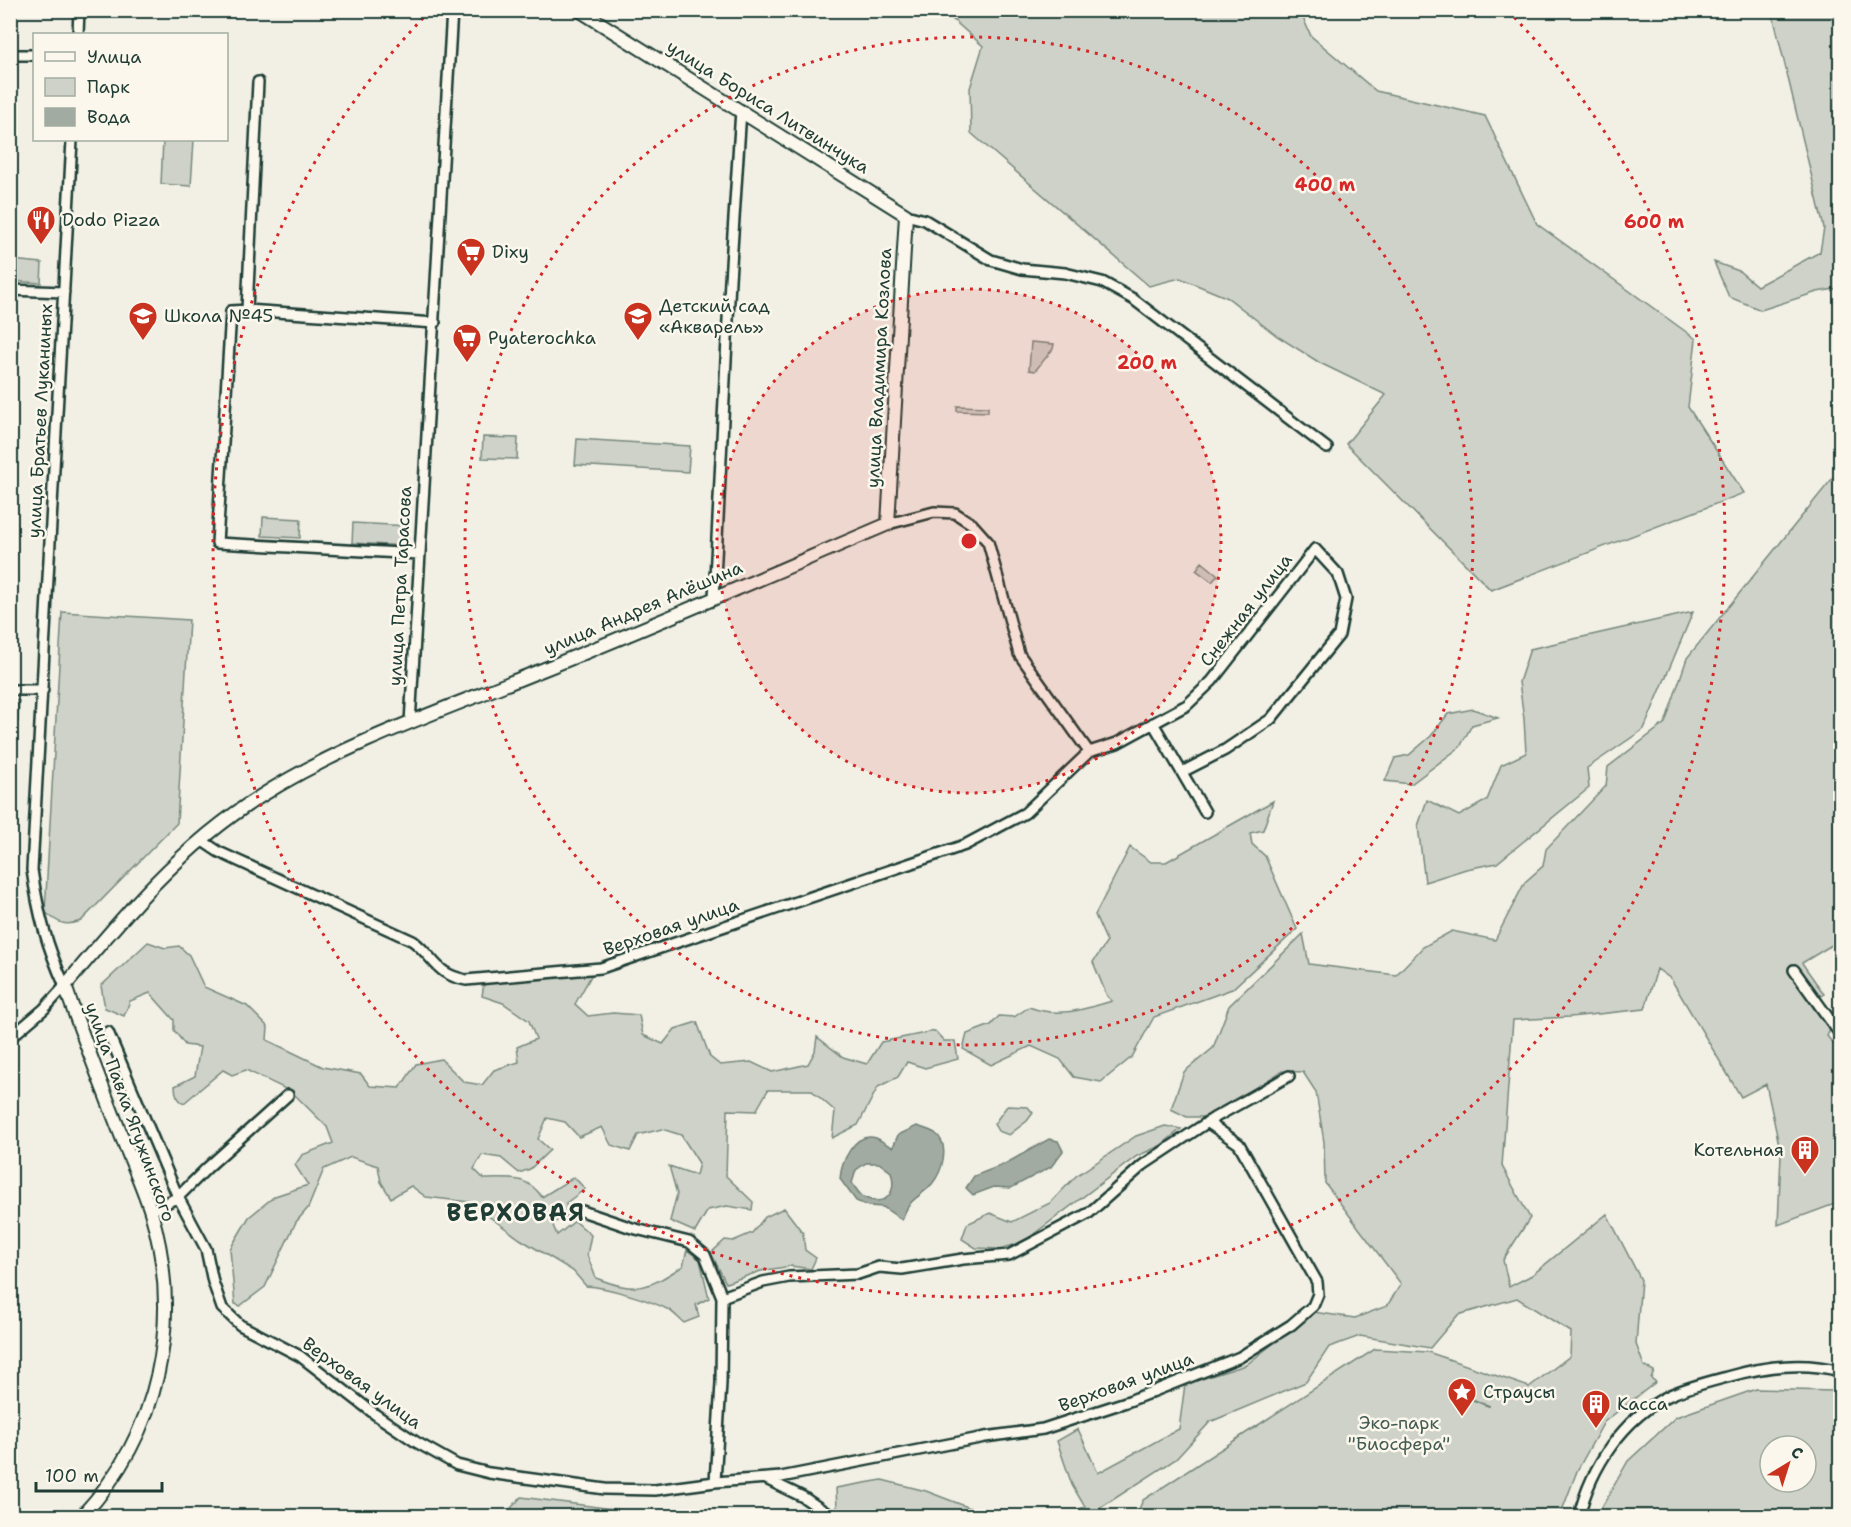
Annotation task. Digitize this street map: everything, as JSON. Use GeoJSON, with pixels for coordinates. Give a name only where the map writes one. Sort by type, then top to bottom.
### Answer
{"type":"FeatureCollection","features":[{"type":"Feature","properties":{"kind":"street"},"geometry":{"type":"LineString","coordinates":[[78,33],[79,10]]}},
{"type":"Feature","properties":{"kind":"street","name":"улица Петра Тарасова"},"geometry":{"type":"LineString","coordinates":[[410,723],[452,10]]}},
{"type":"Feature","properties":{"kind":"street","name":"улица Бориса Литвинчука"},"geometry":{"type":"LineString","coordinates":[[579,10],[906,215]]}},
{"type":"Feature","properties":{"kind":"street"},"geometry":{"type":"LineString","coordinates":[[10,55],[33,55]]}},
{"type":"Feature","properties":{"kind":"street"},"geometry":{"type":"LineString","coordinates":[[247,310],[258,82]]}},
{"type":"Feature","properties":{"kind":"street"},"geometry":{"type":"LineString","coordinates":[[714,598],[729,291],[741,110]]}},
{"type":"Feature","properties":{"kind":"street","name":"улица Братьев Луканиных"},"geometry":{"type":"LineString","coordinates":[[65,986],[47,943],[38,911],[32,870],[72,141]]}},
{"type":"Feature","properties":{"kind":"street"},"geometry":{"type":"LineString","coordinates":[[906,215],[926,220],[991,260],[1022,269],[1065,273],[1102,282],[1132,299],[1327,448]]}},
{"type":"Feature","properties":{"kind":"street","name":"улица Владимира Козлова"},"geometry":{"type":"LineString","coordinates":[[888,524],[906,215]]}},
{"type":"Feature","properties":{"kind":"street"},"geometry":{"type":"LineString","coordinates":[[10,290],[64,292]]}},
{"type":"Feature","properties":{"kind":"street"},"geometry":{"type":"LineString","coordinates":[[419,554],[217,543],[231,311],[247,310],[435,323]]}},
{"type":"Feature","properties":{"kind":"street"},"geometry":{"type":"LineString","coordinates":[[888,524],[934,512],[955,513],[972,524],[988,542],[1019,654],[1089,752]]}},
{"type":"Feature","properties":{"kind":"street","name":"улица Андрея Алёшина"},"geometry":{"type":"LineString","coordinates":[[410,723],[888,524]]}},
{"type":"Feature","properties":{"kind":"street","name":"Снежная улица"},"geometry":{"type":"LineString","coordinates":[[1089,752],[1117,743],[1187,705],[1212,681],[1315,549],[1338,574],[1346,599],[1339,635],[1271,719],[1225,750],[1182,772]]}},
{"type":"Feature","properties":{"kind":"street"},"geometry":{"type":"LineString","coordinates":[[10,690],[43,690]]}},
{"type":"Feature","properties":{"kind":"street"},"geometry":{"type":"LineString","coordinates":[[10,1038],[44,1009],[111,930],[170,867],[201,840],[260,796],[324,760],[410,723]]}},
{"type":"Feature","properties":{"kind":"street"},"geometry":{"type":"LineString","coordinates":[[1153,723],[1206,812]]}},
{"type":"Feature","properties":{"kind":"street","name":"Верховая улица"},"geometry":{"type":"LineString","coordinates":[[201,840],[219,852],[413,942],[425,951],[440,970],[449,977],[466,980],[602,968],[965,845],[1026,813],[1089,752]]}},
{"type":"Feature","properties":{"kind":"street"},"geometry":{"type":"LineString","coordinates":[[1794,970],[1840,1034]]}},
{"type":"Feature","properties":{"kind":"street","name":"улица Павла Ягужинского"},"geometry":{"type":"LineString","coordinates":[[65,986],[78,1026],[150,1211],[165,1283],[161,1360],[152,1398],[140,1431],[123,1462],[95,1502],[82,1516]]}},
{"type":"Feature","properties":{"kind":"street","name":"Верховая улица"},"geometry":{"type":"LineString","coordinates":[[108,1032],[178,1197],[206,1249],[213,1282],[222,1308],[240,1325],[300,1356],[376,1415],[416,1442],[457,1465],[523,1479],[605,1489],[655,1490],[764,1478],[813,1471],[985,1437],[1043,1429],[1129,1401],[1240,1357],[1291,1325],[1312,1306],[1318,1294],[1317,1282],[1239,1144],[1207,1122]]}},
{"type":"Feature","properties":{"kind":"street"},"geometry":{"type":"LineString","coordinates":[[722,1297],[763,1282],[789,1277],[858,1274],[879,1267],[902,1269],[963,1259],[1009,1255],[1089,1213],[1143,1165],[1207,1122],[1289,1076]]}},
{"type":"Feature","properties":{"kind":"street"},"geometry":{"type":"LineString","coordinates":[[150,1211],[178,1197],[288,1095]]}},
{"type":"Feature","properties":{"kind":"street"},"geometry":{"type":"LineString","coordinates":[[582,1211],[632,1228],[689,1242],[705,1255],[722,1297],[721,1383],[715,1482]]}},
{"type":"Feature","properties":{"kind":"street"},"geometry":{"type":"LineString","coordinates":[[1579,1516],[1588,1488],[1607,1451],[1623,1431],[1665,1398],[1705,1383],[1761,1368],[1804,1366],[1840,1371]]}},
{"type":"Feature","properties":{"kind":"street"},"geometry":{"type":"LineString","coordinates":[[764,1478],[803,1497],[831,1516]]}},
{"type":"Feature","properties":{"kind":"green space"},"geometry":{"type":"Polygon","coordinates":[[[943,11],[1300,11],[1311,36],[1376,91],[1485,116],[1537,224],[1696,339],[1688,407],[1744,493],[1491,590],[1346,444],[1386,395],[1320,363],[1277,336],[1228,298],[1180,278],[1149,286],[971,133],[970,88],[983,46],[943,11]]]}},
{"type":"Feature","properties":{"kind":"green space"},"geometry":{"type":"Polygon","coordinates":[[[1772,11],[1840,11],[1840,288],[1817,292],[1761,310],[1729,297],[1714,262],[1739,271],[1757,286],[1820,252],[1824,228],[1772,11]]]}},
{"type":"Feature","properties":{"kind":"green space"},"geometry":{"type":"Polygon","coordinates":[[[163,141],[194,141],[191,186],[161,184],[163,141]]]}},
{"type":"Feature","properties":{"kind":"green space"},"geometry":{"type":"Polygon","coordinates":[[[11,260],[42,263],[41,283],[11,281],[11,260]]]}},
{"type":"Feature","properties":{"kind":"green space"},"geometry":{"type":"Polygon","coordinates":[[[1031,342],[1054,344],[1053,349],[1035,371],[1029,370],[1031,342]]]}},
{"type":"Feature","properties":{"kind":"green space"},"geometry":{"type":"Polygon","coordinates":[[[957,406],[988,407],[988,412],[957,411],[957,406]]]}},
{"type":"Feature","properties":{"kind":"green space"},"geometry":{"type":"Polygon","coordinates":[[[483,437],[518,438],[517,459],[482,458],[483,437]]]}},
{"type":"Feature","properties":{"kind":"green space"},"geometry":{"type":"Polygon","coordinates":[[[577,439],[690,446],[688,472],[575,465],[577,439]]]}},
{"type":"Feature","properties":{"kind":"green space","name":"Эко-парк \"Биосфера\""},"geometry":{"type":"Polygon","coordinates":[[[1840,469],[1840,940],[1802,963],[1824,994],[1812,1002],[1831,1028],[1827,1036],[1840,1052],[1840,1202],[1778,1225],[1781,1154],[1766,1084],[1741,1097],[1671,979],[1657,969],[1645,1009],[1513,1020],[1502,1166],[1530,1218],[1503,1260],[1509,1287],[1532,1275],[1607,1214],[1641,1280],[1636,1344],[1644,1366],[1654,1371],[1651,1378],[1656,1382],[1604,1422],[1577,1471],[1560,1516],[1136,1516],[1143,1500],[1375,1349],[1428,1352],[1529,1387],[1570,1356],[1571,1332],[1517,1298],[1458,1315],[1430,1348],[1360,1336],[1329,1347],[1306,1382],[1210,1422],[1176,1459],[1100,1508],[1099,1516],[1070,1516],[1085,1507],[1072,1485],[1057,1441],[1078,1429],[1098,1473],[1179,1429],[1185,1384],[1246,1365],[1313,1312],[1355,1318],[1387,1306],[1401,1284],[1325,1183],[1324,1142],[1316,1092],[1303,1072],[1282,1071],[1211,1117],[1187,1117],[1171,1109],[1184,1072],[1213,1048],[1229,1006],[1303,934],[1309,964],[1396,975],[1423,947],[1452,931],[1495,940],[1525,882],[1543,866],[1546,849],[1606,786],[1608,767],[1665,723],[1687,658],[1840,469]]]}},
{"type":"Feature","properties":{"kind":"green space"},"geometry":{"type":"Polygon","coordinates":[[[263,517],[301,519],[300,538],[262,536],[263,517]]]}},
{"type":"Feature","properties":{"kind":"green space"},"geometry":{"type":"Polygon","coordinates":[[[353,523],[409,526],[407,546],[352,543],[353,523]]]}},
{"type":"Feature","properties":{"kind":"green space"},"geometry":{"type":"Polygon","coordinates":[[[1202,562],[1218,575],[1212,582],[1196,570],[1202,562]]]}},
{"type":"Feature","properties":{"kind":"green space"},"geometry":{"type":"Polygon","coordinates":[[[62,612],[189,620],[177,823],[81,921],[70,924],[58,921],[45,912],[62,612]]]}},
{"type":"Feature","properties":{"kind":"green space"},"geometry":{"type":"Polygon","coordinates":[[[1693,612],[1644,729],[1587,768],[1589,788],[1497,863],[1466,869],[1425,882],[1418,826],[1427,800],[1459,816],[1487,800],[1501,765],[1526,753],[1519,682],[1530,649],[1693,612]]]}},
{"type":"Feature","properties":{"kind":"green space"},"geometry":{"type":"Polygon","coordinates":[[[11,700],[19,701],[18,722],[11,721],[11,700]]]}},
{"type":"Feature","properties":{"kind":"green space"},"geometry":{"type":"Polygon","coordinates":[[[1473,709],[1498,718],[1472,725],[1460,747],[1411,784],[1385,781],[1395,758],[1409,755],[1431,736],[1448,714],[1473,709]]]}},
{"type":"Feature","properties":{"kind":"green space"},"geometry":{"type":"Polygon","coordinates":[[[1273,801],[1263,830],[1250,833],[1252,844],[1265,856],[1297,929],[1232,989],[1154,1017],[1132,1057],[1101,1082],[1074,1077],[1060,1059],[1031,1046],[991,1065],[963,1049],[967,1034],[991,1025],[999,1016],[1014,1017],[1029,1007],[1050,1012],[1070,1012],[1112,1001],[1107,996],[1093,962],[1107,942],[1095,915],[1130,847],[1151,862],[1166,862],[1273,801]]]}},
{"type":"Feature","properties":{"kind":"green space"},"geometry":{"type":"Polygon","coordinates":[[[148,942],[165,948],[179,946],[189,955],[204,987],[247,1006],[268,1027],[267,1040],[323,1067],[361,1074],[370,1086],[400,1088],[416,1064],[441,1059],[464,1082],[482,1085],[494,1070],[519,1062],[517,1047],[536,1039],[529,1021],[503,1003],[482,996],[484,983],[592,974],[575,1004],[588,1016],[613,1013],[639,1015],[643,1035],[663,1044],[675,1029],[697,1022],[710,1057],[720,1065],[751,1062],[772,1072],[808,1064],[815,1051],[817,1037],[843,1057],[867,1064],[881,1042],[935,1031],[944,1041],[955,1041],[958,1059],[925,1068],[907,1062],[898,1077],[878,1087],[858,1125],[832,1138],[835,1111],[811,1090],[768,1090],[756,1111],[728,1110],[726,1176],[753,1202],[752,1210],[727,1206],[708,1210],[695,1232],[670,1221],[677,1194],[669,1166],[696,1175],[699,1163],[681,1135],[662,1129],[638,1135],[630,1151],[611,1145],[602,1127],[579,1137],[565,1122],[547,1118],[538,1139],[550,1150],[530,1169],[519,1173],[501,1158],[482,1155],[474,1169],[484,1179],[523,1181],[530,1184],[542,1197],[574,1177],[585,1189],[566,1203],[568,1216],[552,1223],[557,1235],[575,1221],[591,1235],[587,1255],[596,1278],[622,1286],[641,1287],[660,1280],[683,1266],[687,1250],[700,1260],[709,1298],[696,1305],[699,1317],[684,1323],[669,1310],[651,1302],[616,1291],[586,1286],[573,1271],[520,1239],[469,1202],[426,1197],[411,1186],[391,1198],[381,1182],[378,1166],[351,1157],[324,1169],[308,1208],[296,1222],[265,1287],[240,1306],[235,1304],[230,1249],[249,1217],[275,1196],[308,1185],[295,1165],[302,1155],[333,1143],[327,1127],[292,1092],[246,1070],[232,1075],[223,1070],[184,1103],[180,1100],[175,1086],[195,1076],[200,1047],[185,1045],[174,1030],[174,1020],[150,993],[130,1001],[124,1016],[105,1008],[101,986],[148,942]]]}},
{"type":"Feature","properties":{"kind":"green space"},"geometry":{"type":"Polygon","coordinates":[[[1007,1106],[1028,1107],[1033,1113],[1027,1121],[1009,1135],[998,1131],[994,1124],[1007,1106]]]}},
{"type":"Feature","properties":{"kind":"green space"},"geometry":{"type":"Polygon","coordinates":[[[1165,1126],[1181,1129],[1160,1146],[1137,1156],[1022,1243],[999,1249],[976,1248],[962,1239],[967,1224],[990,1213],[1012,1222],[1050,1203],[1076,1176],[1136,1136],[1165,1126]]]}},
{"type":"Feature","properties":{"kind":"green space"},"geometry":{"type":"Polygon","coordinates":[[[784,1208],[803,1233],[805,1250],[816,1258],[811,1269],[791,1266],[761,1271],[726,1283],[711,1253],[725,1240],[733,1241],[752,1233],[765,1217],[784,1208]]]}},
{"type":"Feature","properties":{"kind":"green space"},"geometry":{"type":"Polygon","coordinates":[[[1756,1389],[1840,1393],[1840,1516],[1598,1516],[1628,1461],[1676,1417],[1756,1389]]]}},
{"type":"Feature","properties":{"kind":"green space"},"geometry":{"type":"Polygon","coordinates":[[[882,1480],[926,1491],[991,1516],[847,1516],[837,1510],[836,1488],[882,1480]]]}},
{"type":"Feature","properties":{"kind":"green space"},"geometry":{"type":"Polygon","coordinates":[[[521,1497],[659,1515],[723,1516],[504,1516],[521,1497]]]}},
{"type":"Feature","properties":{"kind":"water"},"geometry":{"type":"Polygon","coordinates":[[[917,1126],[926,1129],[940,1138],[944,1151],[942,1166],[936,1179],[911,1202],[902,1220],[883,1207],[868,1206],[856,1201],[840,1179],[846,1157],[861,1139],[876,1138],[893,1147],[898,1135],[917,1126]],[[866,1163],[856,1170],[852,1183],[863,1197],[879,1201],[888,1196],[893,1186],[893,1179],[891,1172],[879,1163],[866,1163]]]}},
{"type":"Feature","properties":{"kind":"water"},"geometry":{"type":"Polygon","coordinates":[[[1049,1139],[1058,1141],[1063,1151],[1051,1167],[1011,1188],[994,1187],[973,1195],[966,1188],[974,1176],[1005,1164],[1049,1139]]]}},
{"type":"Feature","properties":{"kind":"waterway"},"geometry":{"type":"LineString","coordinates":[[1471,1399],[1489,1406]]}},
{"type":"Feature","properties":{"kind":"place","name":"Dodo Pizza"},"geometry":{"type":"Point","coordinates":[41,246]}},
{"type":"Feature","properties":{"kind":"place","name":"Dixy"},"geometry":{"type":"Point","coordinates":[471,278]}},
{"type":"Feature","properties":{"kind":"place","name":"Школа №45"},"geometry":{"type":"Point","coordinates":[143,342]}},
{"type":"Feature","properties":{"kind":"place","name":"Детский сад «Акварель»"},"geometry":{"type":"Point","coordinates":[638,342]}},
{"type":"Feature","properties":{"kind":"place","name":"Pyaterochka"},"geometry":{"type":"Point","coordinates":[467,364]}},
{"type":"Feature","properties":{"kind":"place","name":"Котельная"},"geometry":{"type":"Point","coordinates":[1805,1176]}},
{"type":"Feature","properties":{"kind":"place","name":"Страусы"},"geometry":{"type":"Point","coordinates":[1462,1418]}},
{"type":"Feature","properties":{"kind":"place","name":"Касса"},"geometry":{"type":"Point","coordinates":[1596,1430]}},
{"type":"Feature","properties":{"kind":"district","name":"ВЕРХОВАЯ"},"geometry":{"type":"Point","coordinates":[516,1213]}}]}
